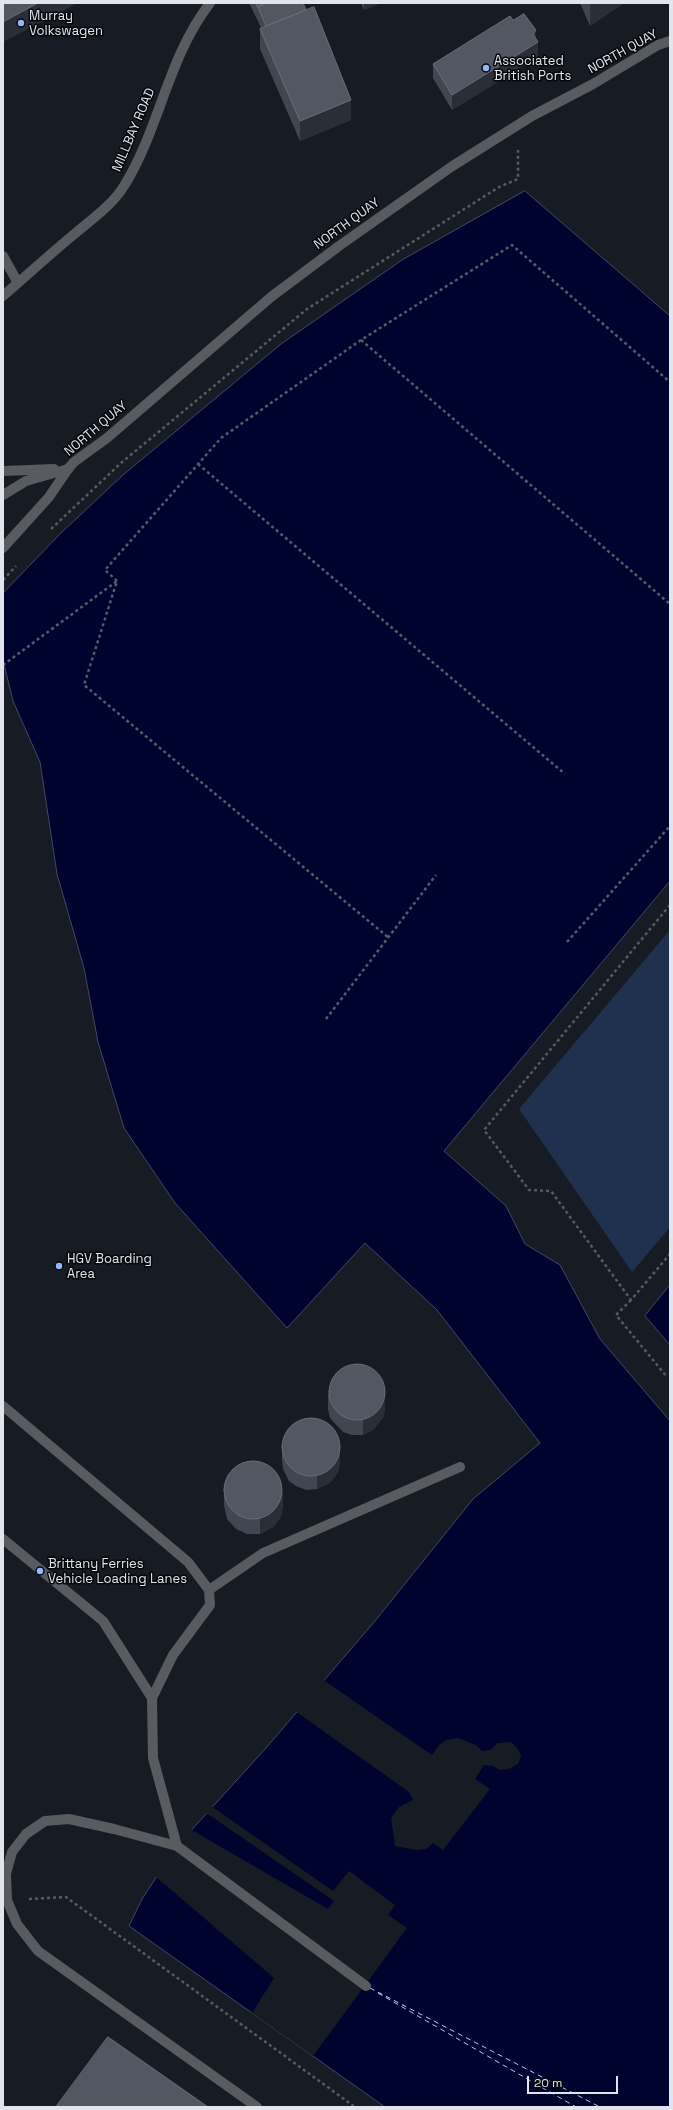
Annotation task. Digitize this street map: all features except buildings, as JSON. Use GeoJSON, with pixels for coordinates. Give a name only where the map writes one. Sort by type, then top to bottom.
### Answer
{"type":"FeatureCollection","features":[{"type":"Feature","properties":{"kind":"street","name":"MILLBAY ROAD"},"geometry":{"type":"LineString","coordinates":[[3,296],[107,206],[124,187],[140,154],[175,62],[198,19],[210,3]]}},
{"type":"Feature","properties":{"kind":"street","name":"NORTH QUAY"},"geometry":{"type":"LineString","coordinates":[[68,469],[74,462],[107,438],[271,297],[445,171],[518,125],[658,44],[670,41]]}},
{"type":"Feature","properties":{"kind":"street"},"geometry":{"type":"LineString","coordinates":[[3,256],[18,283]]}},
{"type":"Feature","properties":{"kind":"street"},"geometry":{"type":"LineString","coordinates":[[3,471],[68,469]]}},
{"type":"Feature","properties":{"kind":"street"},"geometry":{"type":"LineString","coordinates":[[3,495],[26,481],[68,469]]}},
{"type":"Feature","properties":{"kind":"street"},"geometry":{"type":"LineString","coordinates":[[3,548],[49,497],[68,469]]}},
{"type":"Feature","properties":{"kind":"street"},"geometry":{"type":"LineString","coordinates":[[3,1406],[188,1562],[209,1590],[210,1605],[173,1655],[152,1698],[153,1758],[177,1846]]}},
{"type":"Feature","properties":{"kind":"street"},"geometry":{"type":"LineString","coordinates":[[209,1590],[263,1553],[460,1467]]}},
{"type":"Feature","properties":{"kind":"street"},"geometry":{"type":"LineString","coordinates":[[3,1539],[103,1621],[152,1698]]}},
{"type":"Feature","properties":{"kind":"street"},"geometry":{"type":"LineString","coordinates":[[257,2107],[38,1950],[17,1924],[7,1900],[6,1874],[12,1852],[26,1834],[45,1821],[70,1820],[114,1829],[177,1846],[366,1986]]}},
{"type":"Feature","properties":{"kind":"path"},"geometry":{"type":"LineString","coordinates":[[50,531],[121,463],[307,309],[500,187],[518,179],[518,125]]}},
{"type":"Feature","properties":{"kind":"path"},"geometry":{"type":"LineString","coordinates":[[117,580],[105,570],[221,438],[361,340],[512,245],[670,382]]}},
{"type":"Feature","properties":{"kind":"path"},"geometry":{"type":"LineString","coordinates":[[361,340],[670,604]]}},
{"type":"Feature","properties":{"kind":"path"},"geometry":{"type":"LineString","coordinates":[[198,464],[565,774]]}},
{"type":"Feature","properties":{"kind":"path"},"geometry":{"type":"LineString","coordinates":[[3,580],[18,563]]}},
{"type":"Feature","properties":{"kind":"path"},"geometry":{"type":"LineString","coordinates":[[3,665],[117,580]]}},
{"type":"Feature","properties":{"kind":"path"},"geometry":{"type":"LineString","coordinates":[[117,580],[84,685],[389,938]]}},
{"type":"Feature","properties":{"kind":"path"},"geometry":{"type":"LineString","coordinates":[[567,942],[670,826]]}},
{"type":"Feature","properties":{"kind":"path"},"geometry":{"type":"LineString","coordinates":[[326,1019],[436,875]]}},
{"type":"Feature","properties":{"kind":"path"},"geometry":{"type":"LineString","coordinates":[[631,1300],[551,1191],[530,1190],[484,1130],[670,905]]}},
{"type":"Feature","properties":{"kind":"path"},"geometry":{"type":"LineString","coordinates":[[667,1377],[616,1315],[631,1300],[670,1254]]}},
{"type":"Feature","properties":{"kind":"path"},"geometry":{"type":"LineString","coordinates":[[7,1900],[66,1897],[355,2107]]}},
{"type":"Feature","properties":{"kind":"shaded area"},"geometry":{"type":"Polygon","coordinates":[[[525,191],[670,316],[670,881],[444,1151],[506,1206],[525,1244],[560,1265],[600,1339],[670,1421],[670,2107],[385,2107],[129,1926],[142,1899],[177,1846],[266,1748],[375,1621],[473,1499],[540,1443],[437,1310],[365,1243],[287,1328],[175,1203],[124,1128],[98,1042],[84,968],[57,874],[40,762],[13,701],[3,660],[3,593],[62,532],[123,475],[281,344],[402,260],[525,191]]]}},
{"type":"Feature","properties":{"kind":"shaded area"},"geometry":{"type":"Polygon","coordinates":[[[670,930],[670,1227],[632,1272],[519,1109],[670,930]]]}},
{"type":"Feature","properties":{"kind":"shaded area"},"geometry":{"type":"Polygon","coordinates":[[[670,1285],[670,1345],[645,1316],[670,1285]]]}},
{"type":"Feature","properties":{"kind":"pier"},"geometry":{"type":"Polygon","coordinates":[[[322,1679],[432,1755],[439,1745],[446,1740],[458,1738],[476,1745],[482,1751],[491,1750],[497,1743],[511,1742],[518,1749],[521,1756],[518,1764],[509,1769],[500,1770],[493,1766],[484,1765],[475,1779],[490,1789],[443,1850],[433,1843],[426,1849],[416,1850],[395,1846],[391,1818],[399,1807],[413,1800],[409,1792],[295,1711],[322,1679]]]}},
{"type":"Feature","properties":{"kind":"pier"},"geometry":{"type":"Polygon","coordinates":[[[211,1806],[333,1891],[349,1871],[395,1905],[388,1915],[407,1928],[313,2056],[252,2013],[274,1978],[155,1876],[175,1845],[190,1829],[328,1909],[334,1901],[205,1812],[211,1806]]]}},
{"type":"Feature","properties":{"kind":"ferry route"},"geometry":{"type":"LineString","coordinates":[[370,1988],[600,2107]]}},
{"type":"Feature","properties":{"kind":"ferry route"},"geometry":{"type":"LineString","coordinates":[[378,1993],[576,2107]]}},
{"type":"Feature","properties":{"kind":"place","name":"Murray Volkswagen"},"geometry":{"type":"Point","coordinates":[21,23]}},
{"type":"Feature","properties":{"kind":"place","name":"Associated British Ports"},"geometry":{"type":"Point","coordinates":[486,68]}},
{"type":"Feature","properties":{"kind":"place","name":"HGV Boarding Area"},"geometry":{"type":"Point","coordinates":[59,1266]}},
{"type":"Feature","properties":{"kind":"place","name":"Brittany Ferries Vehicle Loading Lanes"},"geometry":{"type":"Point","coordinates":[40,1571]}}]}
